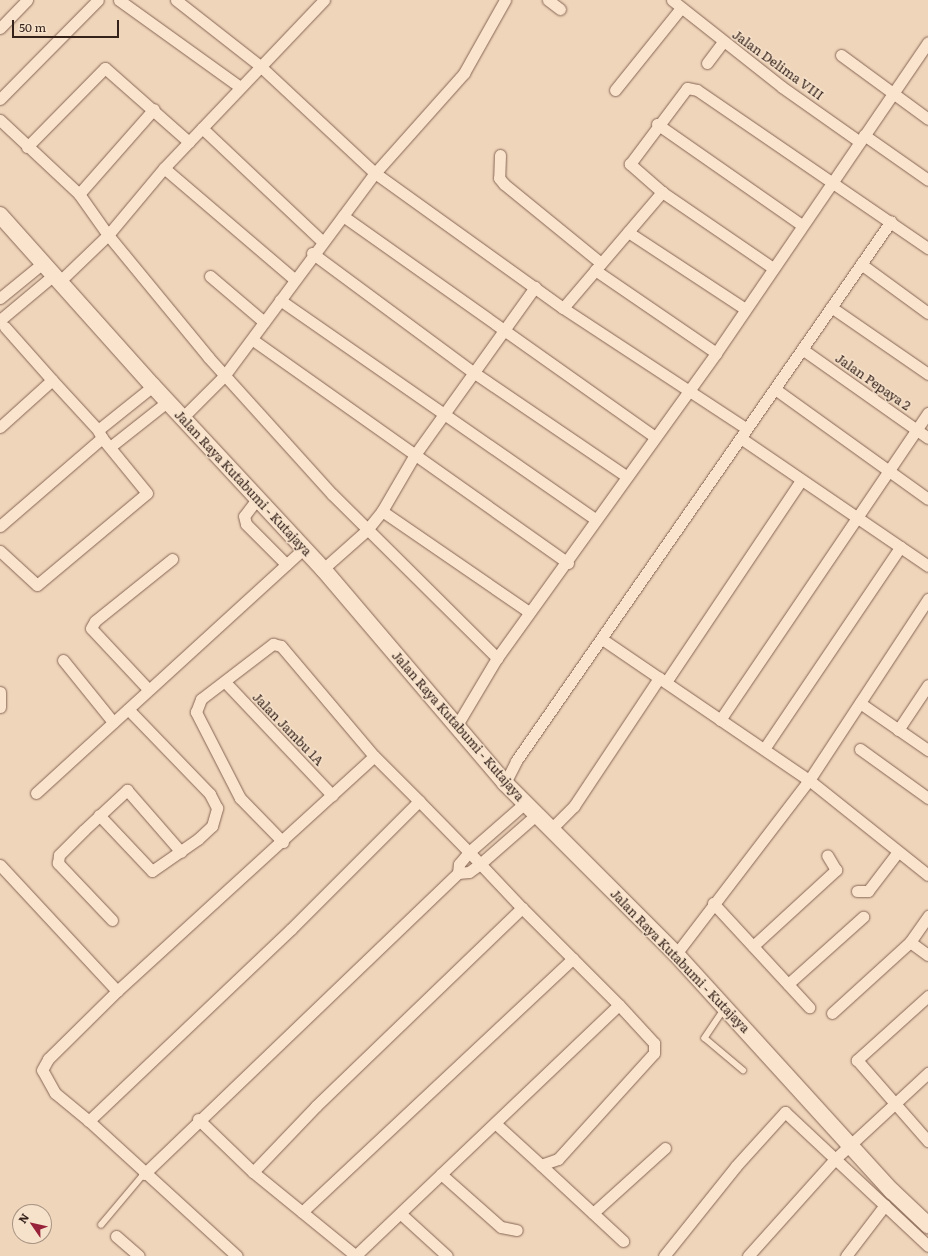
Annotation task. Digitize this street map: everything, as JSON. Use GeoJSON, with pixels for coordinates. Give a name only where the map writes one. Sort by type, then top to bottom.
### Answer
{"type":"FeatureCollection","features":[{"type":"Feature","properties":{"kind":"street"},"geometry":{"type":"LineString","coordinates":[[0,28],[27,0]]}},
{"type":"Feature","properties":{"kind":"street"},"geometry":{"type":"LineString","coordinates":[[0,99],[98,0]]}},
{"type":"Feature","properties":{"kind":"street"},"geometry":{"type":"LineString","coordinates":[[119,0],[240,86]]}},
{"type":"Feature","properties":{"kind":"street"},"geometry":{"type":"LineString","coordinates":[[176,0],[259,65],[375,173],[563,308],[746,428]]}},
{"type":"Feature","properties":{"kind":"street"},"geometry":{"type":"LineString","coordinates":[[0,551],[37,585],[147,493],[100,434],[1,325],[108,236],[164,168],[259,65],[324,0]]}},
{"type":"Feature","properties":{"kind":"street"},"geometry":{"type":"LineString","coordinates":[[182,418],[224,376],[252,340],[312,253],[343,216],[375,173],[464,73],[505,0]]}},
{"type":"Feature","properties":{"kind":"street"},"geometry":{"type":"LineString","coordinates":[[548,0],[560,9]]}},
{"type":"Feature","properties":{"kind":"street","name":"Jalan Delima VIII"},"geometry":{"type":"LineString","coordinates":[[672,0],[723,42],[862,138],[928,180]]}},
{"type":"Feature","properties":{"kind":"street"},"geometry":{"type":"LineString","coordinates":[[615,90],[681,8]]}},
{"type":"Feature","properties":{"kind":"street"},"geometry":{"type":"LineString","coordinates":[[707,63],[723,42]]}},
{"type":"Feature","properties":{"kind":"street"},"geometry":{"type":"LineString","coordinates":[[457,725],[497,658],[529,612],[568,563],[654,436],[716,353],[892,94],[924,56],[928,42]]}},
{"type":"Feature","properties":{"kind":"street"},"geometry":{"type":"LineString","coordinates":[[841,55],[928,119]]}},
{"type":"Feature","properties":{"kind":"street"},"geometry":{"type":"LineString","coordinates":[[27,147],[105,68],[154,109],[189,142]]}},
{"type":"Feature","properties":{"kind":"street"},"geometry":{"type":"LineString","coordinates":[[773,268],[662,192],[630,164],[657,124],[687,88],[692,88],[830,184],[891,221],[928,248]]}},
{"type":"Feature","properties":{"kind":"street"},"geometry":{"type":"LineString","coordinates":[[79,194],[154,109]]}},
{"type":"Feature","properties":{"kind":"street"},"geometry":{"type":"LineString","coordinates":[[657,124],[802,225]]}},
{"type":"Feature","properties":{"kind":"street"},"geometry":{"type":"LineString","coordinates":[[1,125],[79,194],[108,236],[224,376],[366,530],[497,658]]}},
{"type":"Feature","properties":{"kind":"street"},"geometry":{"type":"LineString","coordinates":[[202,128],[322,242]]}},
{"type":"Feature","properties":{"kind":"street"},"geometry":{"type":"LineString","coordinates":[[500,155],[499,178],[504,184],[598,267],[716,353]]}},
{"type":"Feature","properties":{"kind":"street"},"geometry":{"type":"LineString","coordinates":[[164,168],[294,279]]}},
{"type":"Feature","properties":{"kind":"street"},"geometry":{"type":"LineString","coordinates":[[563,308],[662,192]]}},
{"type":"Feature","properties":{"kind":"street","name":"Jalan Raya Kutabumi - Kutajaya"},"geometry":{"type":"LineString","coordinates":[[0,215],[58,277],[167,402],[256,499],[324,569],[505,783],[676,954],[850,1144],[928,1225]]}},
{"type":"Feature","properties":{"kind":"street"},"geometry":{"type":"LineString","coordinates":[[343,216],[654,436]]}},
{"type":"Feature","properties":{"kind":"street"},"geometry":{"type":"LineString","coordinates":[[505,783],[602,639],[742,439],[746,428],[775,389],[891,221]]}},
{"type":"Feature","properties":{"kind":"street"},"geometry":{"type":"LineString","coordinates":[[628,232],[745,309]]}},
{"type":"Feature","properties":{"kind":"street"},"geometry":{"type":"LineString","coordinates":[[312,253],[473,372],[626,476]]}},
{"type":"Feature","properties":{"kind":"street"},"geometry":{"type":"LineString","coordinates":[[0,298],[44,262]]}},
{"type":"Feature","properties":{"kind":"street"},"geometry":{"type":"LineString","coordinates":[[861,264],[928,313]]}},
{"type":"Feature","properties":{"kind":"street"},"geometry":{"type":"LineString","coordinates":[[210,276],[264,322]]}},
{"type":"Feature","properties":{"kind":"street"},"geometry":{"type":"LineString","coordinates":[[324,569],[366,530],[382,511],[414,456],[535,287]]}},
{"type":"Feature","properties":{"kind":"street"},"geometry":{"type":"LineString","coordinates":[[280,300],[445,413],[596,520]]}},
{"type":"Feature","properties":{"kind":"street"},"geometry":{"type":"LineString","coordinates":[[832,307],[928,374]]}},
{"type":"Feature","properties":{"kind":"street"},"geometry":{"type":"LineString","coordinates":[[252,340],[414,456],[568,563]]}},
{"type":"Feature","properties":{"kind":"street","name":"Jalan Pepaya 2"},"geometry":{"type":"LineString","coordinates":[[802,349],[928,438]]}},
{"type":"Feature","properties":{"kind":"street"},"geometry":{"type":"LineString","coordinates":[[0,426],[52,380]]}},
{"type":"Feature","properties":{"kind":"street"},"geometry":{"type":"LineString","coordinates":[[0,526],[153,386]]}},
{"type":"Feature","properties":{"kind":"street"},"geometry":{"type":"LineString","coordinates":[[775,389],[928,499]]}},
{"type":"Feature","properties":{"kind":"street"},"geometry":{"type":"LineString","coordinates":[[110,447],[167,402]]}},
{"type":"Feature","properties":{"kind":"street"},"geometry":{"type":"LineString","coordinates":[[720,720],[886,470],[928,413]]}},
{"type":"Feature","properties":{"kind":"street"},"geometry":{"type":"LineString","coordinates":[[742,439],[928,566]]}},
{"type":"Feature","properties":{"kind":"street"},"geometry":{"type":"LineString","coordinates":[[551,829],[574,806],[801,480]]}},
{"type":"Feature","properties":{"kind":"street"},"geometry":{"type":"LineString","coordinates":[[256,499],[244,516],[246,524],[286,564]]}},
{"type":"Feature","properties":{"kind":"street"},"geometry":{"type":"LineString","coordinates":[[382,511],[529,612]]}},
{"type":"Feature","properties":{"kind":"street"},"geometry":{"type":"LineString","coordinates":[[764,749],[900,547]]}},
{"type":"Feature","properties":{"kind":"street"},"geometry":{"type":"LineString","coordinates":[[36,793],[304,548]]}},
{"type":"Feature","properties":{"kind":"street"},"geometry":{"type":"LineString","coordinates":[[148,689],[91,628],[95,621],[172,560]]}},
{"type":"Feature","properties":{"kind":"street"},"geometry":{"type":"LineString","coordinates":[[676,954],[713,903],[809,780],[928,599]]}},
{"type":"Feature","properties":{"kind":"street"},"geometry":{"type":"LineString","coordinates":[[602,639],[809,780],[897,853],[928,875]]}},
{"type":"Feature","properties":{"kind":"street"},"geometry":{"type":"LineString","coordinates":[[283,842],[240,798],[196,712],[201,699],[273,644],[281,646],[374,756],[619,1005],[654,1043],[654,1053],[558,1159],[541,1165]]}},
{"type":"Feature","properties":{"kind":"street"},"geometry":{"type":"LineString","coordinates":[[63,660],[113,722]]}},
{"type":"Feature","properties":{"kind":"street","name":"Jalan Jambu 1A"},"geometry":{"type":"LineString","coordinates":[[225,682],[332,795]]}},
{"type":"Feature","properties":{"kind":"street"},"geometry":{"type":"LineString","coordinates":[[898,730],[928,685]]}},
{"type":"Feature","properties":{"kind":"street"},"geometry":{"type":"LineString","coordinates":[[0,692],[0,707]]}},
{"type":"Feature","properties":{"kind":"street"},"geometry":{"type":"LineString","coordinates":[[860,703],[928,750]]}},
{"type":"Feature","properties":{"kind":"street"},"geometry":{"type":"LineString","coordinates":[[99,815],[152,871],[182,852],[212,826],[217,808],[210,794],[128,709]]}},
{"type":"Feature","properties":{"kind":"street"},"geometry":{"type":"LineString","coordinates":[[860,749],[928,798]]}},
{"type":"Feature","properties":{"kind":"street"},"geometry":{"type":"LineString","coordinates":[[238,1256],[144,1174],[89,1121],[55,1093],[42,1070],[48,1059],[117,991],[283,842],[374,756]]}},
{"type":"Feature","properties":{"kind":"street"},"geometry":{"type":"LineString","coordinates":[[112,920],[57,860],[99,815],[127,790],[182,852]]}},
{"type":"Feature","properties":{"kind":"street"},"geometry":{"type":"LineString","coordinates":[[89,1121],[292,929],[419,801]]}},
{"type":"Feature","properties":{"kind":"street"},"geometry":{"type":"LineString","coordinates":[[458,873],[459,864],[469,852],[525,803]]}},
{"type":"Feature","properties":{"kind":"street"},"geometry":{"type":"LineString","coordinates":[[144,1174],[198,1119],[458,873],[469,872],[480,864],[536,815]]}},
{"type":"Feature","properties":{"kind":"street"},"geometry":{"type":"LineString","coordinates":[[857,891],[868,891],[897,853]]}},
{"type":"Feature","properties":{"kind":"street"},"geometry":{"type":"LineString","coordinates":[[753,946],[836,870],[827,855]]}},
{"type":"Feature","properties":{"kind":"street"},"geometry":{"type":"LineString","coordinates":[[0,864],[117,991]]}},
{"type":"Feature","properties":{"kind":"street"},"geometry":{"type":"LineString","coordinates":[[713,903],[808,1007]]}},
{"type":"Feature","properties":{"kind":"street"},"geometry":{"type":"LineString","coordinates":[[253,1172],[316,1106],[522,908]]}},
{"type":"Feature","properties":{"kind":"street"},"geometry":{"type":"LineString","coordinates":[[832,1013],[910,942],[928,916]]}},
{"type":"Feature","properties":{"kind":"street"},"geometry":{"type":"LineString","coordinates":[[788,984],[864,917]]}},
{"type":"Feature","properties":{"kind":"street"},"geometry":{"type":"LineString","coordinates":[[910,942],[928,955]]}},
{"type":"Feature","properties":{"kind":"street"},"geometry":{"type":"LineString","coordinates":[[302,1212],[573,958]]}},
{"type":"Feature","properties":{"kind":"street"},"geometry":{"type":"LineString","coordinates":[[928,996],[857,1060],[928,1141]]}},
{"type":"Feature","properties":{"kind":"street"},"geometry":{"type":"LineString","coordinates":[[198,1119],[253,1172],[356,1256],[619,1005]]}},
{"type":"Feature","properties":{"kind":"street"},"geometry":{"type":"LineString","coordinates":[[748,1256],[835,1159],[894,1102],[928,1073]]}},
{"type":"Feature","properties":{"kind":"street"},"geometry":{"type":"LineString","coordinates":[[664,1256],[780,1114],[790,1114],[835,1159],[928,1246]]}},
{"type":"Feature","properties":{"kind":"street"},"geometry":{"type":"LineString","coordinates":[[495,1123],[623,1241]]}},
{"type":"Feature","properties":{"kind":"street"},"geometry":{"type":"LineString","coordinates":[[593,1213],[665,1148]]}},
{"type":"Feature","properties":{"kind":"street"},"geometry":{"type":"LineString","coordinates":[[441,1174],[501,1227],[517,1230]]}},
{"type":"Feature","properties":{"kind":"street"},"geometry":{"type":"LineString","coordinates":[[846,1256],[885,1205]]}},
{"type":"Feature","properties":{"kind":"street"},"geometry":{"type":"LineString","coordinates":[[400,1214],[447,1256]]}},
{"type":"Feature","properties":{"kind":"street"},"geometry":{"type":"LineString","coordinates":[[116,1236],[139,1256]]}},
{"type":"Feature","properties":{"kind":"lane"},"geometry":{"type":"LineString","coordinates":[[726,1008],[705,1038],[743,1070]]}},
{"type":"Feature","properties":{"kind":"lane"},"geometry":{"type":"LineString","coordinates":[[101,1225],[144,1174]]}}]}
